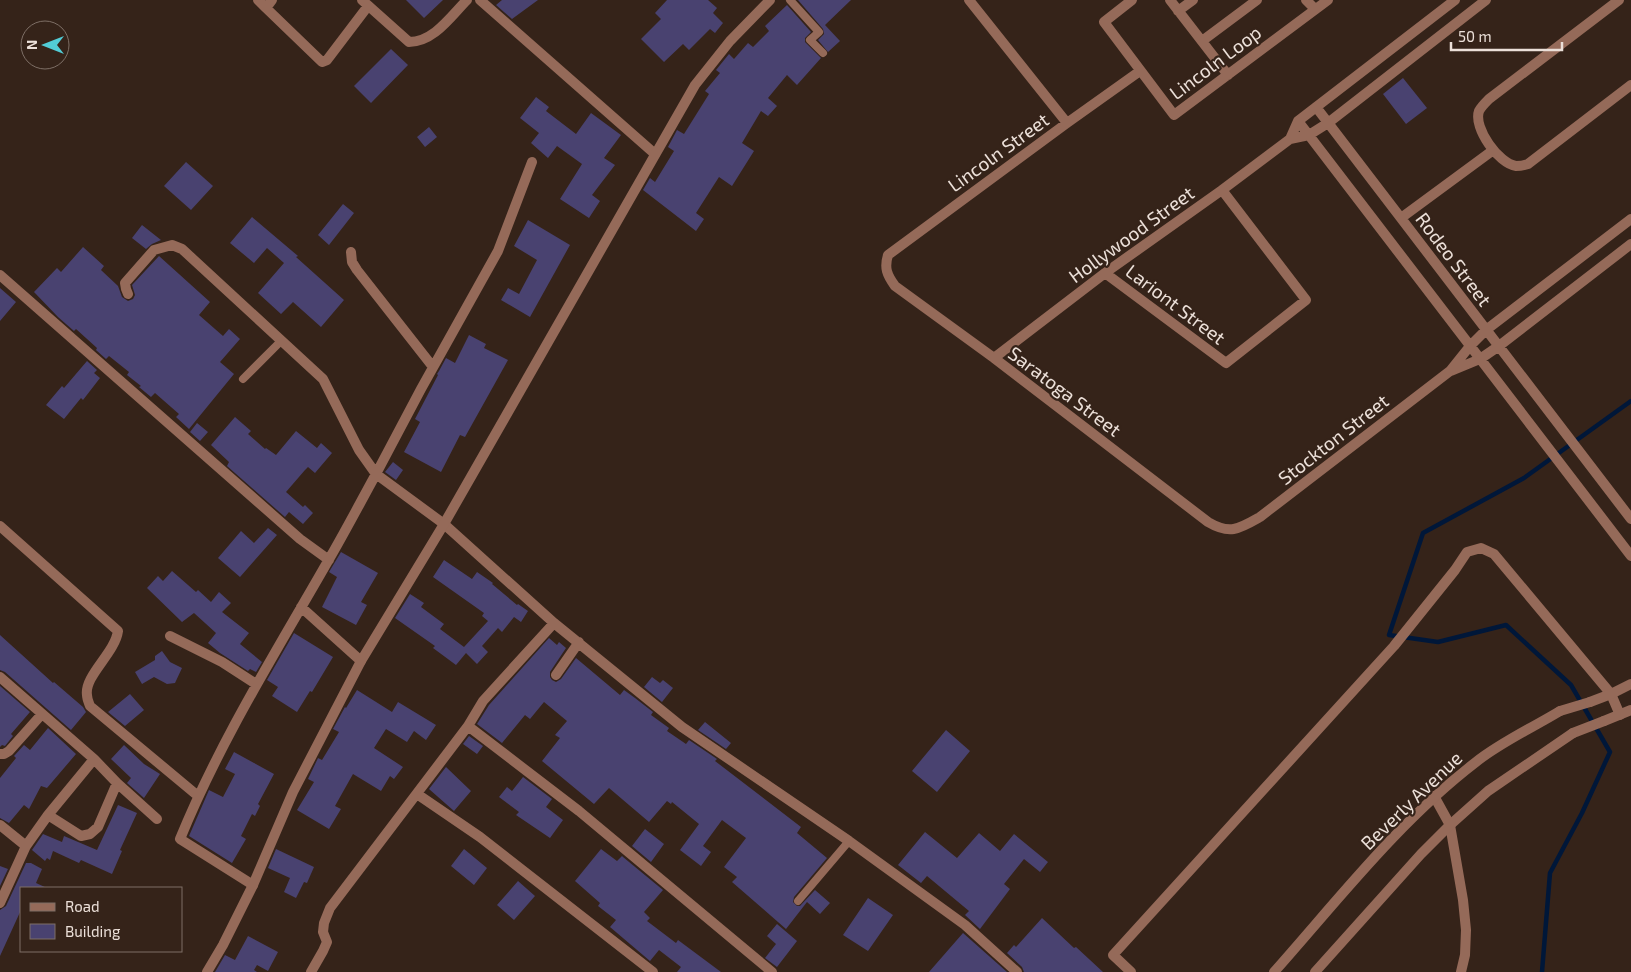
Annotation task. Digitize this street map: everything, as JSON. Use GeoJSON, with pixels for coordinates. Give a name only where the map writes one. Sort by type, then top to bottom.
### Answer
{"type":"FeatureCollection","features":[{"type":"Feature","properties":{"kind":"street"},"geometry":{"type":"LineString","coordinates":[[258,0],[269,4],[322,62],[327,60],[365,3],[409,42],[418,42],[427,39],[467,0]]}},
{"type":"Feature","properties":{"kind":"street"},"geometry":{"type":"LineString","coordinates":[[480,0],[655,154]]}},
{"type":"Feature","properties":{"kind":"street"},"geometry":{"type":"LineString","coordinates":[[207,972],[224,944],[253,885],[292,792],[361,661],[444,524],[695,85],[730,42],[770,0]]}},
{"type":"Feature","properties":{"kind":"street"},"geometry":{"type":"LineString","coordinates":[[969,0],[1066,123]]}},
{"type":"Feature","properties":{"kind":"street","name":"Lincoln Loop"},"geometry":{"type":"LineString","coordinates":[[1132,0],[1104,22],[1174,115],[1328,0]]}},
{"type":"Feature","properties":{"kind":"street"},"geometry":{"type":"LineString","coordinates":[[1170,0],[1228,75]]}},
{"type":"Feature","properties":{"kind":"street"},"geometry":{"type":"LineString","coordinates":[[1178,11],[1193,0]]}},
{"type":"Feature","properties":{"kind":"street"},"geometry":{"type":"LineString","coordinates":[[1202,41],[1257,0]]}},
{"type":"Feature","properties":{"kind":"street"},"geometry":{"type":"LineString","coordinates":[[1306,0],[1315,10]]}},
{"type":"Feature","properties":{"kind":"street"},"geometry":{"type":"LineString","coordinates":[[1290,139],[1298,121],[1455,0]]}},
{"type":"Feature","properties":{"kind":"street"},"geometry":{"type":"LineString","coordinates":[[1290,139],[1309,135],[1328,123],[1486,0]]}},
{"type":"Feature","properties":{"kind":"street"},"geometry":{"type":"LineString","coordinates":[[1619,0],[1489,99],[1479,111],[1478,122],[1492,151],[1516,166],[1528,164],[1631,85]]}},
{"type":"Feature","properties":{"kind":"street","name":"Lincoln Street"},"geometry":{"type":"LineString","coordinates":[[885,266],[888,255],[1066,123],[1140,71]]}},
{"type":"Feature","properties":{"kind":"street","name":"Rodeo Street"},"geometry":{"type":"LineString","coordinates":[[1316,107],[1631,519]]}},
{"type":"Feature","properties":{"kind":"street"},"geometry":{"type":"LineString","coordinates":[[1298,121],[1631,556]]}},
{"type":"Feature","properties":{"kind":"street","name":"Hollywood Street"},"geometry":{"type":"LineString","coordinates":[[994,358],[1105,273],[1290,139]]}},
{"type":"Feature","properties":{"kind":"street"},"geometry":{"type":"LineString","coordinates":[[1401,218],[1492,151]]}},
{"type":"Feature","properties":{"kind":"street"},"geometry":{"type":"LineString","coordinates":[[253,885],[180,839],[198,796],[256,684],[329,560],[433,366],[498,251],[532,162]]}},
{"type":"Feature","properties":{"kind":"street","name":"Lariont Street"},"geometry":{"type":"LineString","coordinates":[[1105,273],[1226,363],[1306,300],[1222,190]]}},
{"type":"Feature","properties":{"kind":"street"},"geometry":{"type":"LineString","coordinates":[[1450,371],[1486,330],[1631,219]]}},
{"type":"Feature","properties":{"kind":"street"},"geometry":{"type":"LineString","coordinates":[[1450,371],[1480,359],[1499,346],[1631,244]]}},
{"type":"Feature","properties":{"kind":"street"},"geometry":{"type":"LineString","coordinates":[[128,294],[125,283],[154,250],[172,245],[193,257],[322,379],[359,450],[376,474],[444,524],[554,623],[682,728],[850,841],[965,925],[1017,972]]}},
{"type":"Feature","properties":{"kind":"street"},"geometry":{"type":"LineString","coordinates":[[351,252],[352,262],[357,270],[433,366]]}},
{"type":"Feature","properties":{"kind":"street","name":"Saratoga Street"},"geometry":{"type":"LineString","coordinates":[[885,266],[888,276],[895,286],[994,358],[1208,522],[1221,530],[1234,530]]}},
{"type":"Feature","properties":{"kind":"street"},"geometry":{"type":"LineString","coordinates":[[0,275],[300,539],[329,560]]}},
{"type":"Feature","properties":{"kind":"street","name":"Stockton Street"},"geometry":{"type":"LineString","coordinates":[[1234,530],[1260,517],[1450,371]]}},
{"type":"Feature","properties":{"kind":"street"},"geometry":{"type":"LineString","coordinates":[[0,526],[118,631],[116,640],[88,684],[86,694],[90,706],[198,796]]}},
{"type":"Feature","properties":{"kind":"street"},"geometry":{"type":"LineString","coordinates":[[1131,972],[1114,955],[1394,646],[1455,570],[1467,552],[1482,548],[1494,554],[1611,694],[1620,715]]}},
{"type":"Feature","properties":{"kind":"street"},"geometry":{"type":"LineString","coordinates":[[301,607],[361,661]]}},
{"type":"Feature","properties":{"kind":"street"},"geometry":{"type":"LineString","coordinates":[[311,972],[324,951],[327,942],[323,932],[324,923],[330,908],[468,726],[483,701],[554,623]]}},
{"type":"Feature","properties":{"kind":"street"},"geometry":{"type":"LineString","coordinates":[[170,636],[222,662],[256,684]]}},
{"type":"Feature","properties":{"kind":"street"},"geometry":{"type":"LineString","coordinates":[[556,675],[579,642]]}},
{"type":"Feature","properties":{"kind":"street"},"geometry":{"type":"LineString","coordinates":[[0,677],[94,759],[117,783],[157,819]]}},
{"type":"Feature","properties":{"kind":"street","name":"Beverly Avenue"},"geometry":{"type":"LineString","coordinates":[[1274,972],[1400,830],[1434,796],[1477,761],[1560,712],[1611,694],[1631,684]]}},
{"type":"Feature","properties":{"kind":"street"},"geometry":{"type":"LineString","coordinates":[[1315,972],[1422,854],[1450,825],[1488,791],[1573,733],[1631,710]]}},
{"type":"Feature","properties":{"kind":"street"},"geometry":{"type":"LineString","coordinates":[[0,754],[9,751],[42,714]]}},
{"type":"Feature","properties":{"kind":"street"},"geometry":{"type":"LineString","coordinates":[[468,726],[579,811],[772,972]]}},
{"type":"Feature","properties":{"kind":"street"},"geometry":{"type":"LineString","coordinates":[[0,903],[26,846],[48,815],[94,759]]}},
{"type":"Feature","properties":{"kind":"street"},"geometry":{"type":"LineString","coordinates":[[48,815],[81,836],[90,834],[98,827],[117,783]]}},
{"type":"Feature","properties":{"kind":"street"},"geometry":{"type":"LineString","coordinates":[[417,794],[480,837],[653,972]]}},
{"type":"Feature","properties":{"kind":"street"},"geometry":{"type":"LineString","coordinates":[[1434,796],[1450,825],[1466,930],[1465,955],[1460,972]]}},
{"type":"Feature","properties":{"kind":"street"},"geometry":{"type":"LineString","coordinates":[[0,825],[26,846]]}},
{"type":"Feature","properties":{"kind":"lane"},"geometry":{"type":"LineString","coordinates":[[790,0],[819,32],[810,40],[823,53]]}},
{"type":"Feature","properties":{"kind":"lane"},"geometry":{"type":"LineString","coordinates":[[243,379],[282,341]]}},
{"type":"Feature","properties":{"kind":"lane"},"geometry":{"type":"LineString","coordinates":[[798,901],[850,841]]}},
{"type":"Feature","properties":{"kind":"building"},"geometry":{"type":"Polygon","coordinates":[[[406,0],[443,0],[424,18],[406,0]]]}},
{"type":"Feature","properties":{"kind":"building"},"geometry":{"type":"Polygon","coordinates":[[[502,0],[538,0],[512,19],[496,5],[502,0]]]}},
{"type":"Feature","properties":{"kind":"building"},"geometry":{"type":"Polygon","coordinates":[[[667,0],[708,0],[717,8],[713,13],[723,23],[715,33],[710,29],[689,50],[683,44],[664,62],[641,39],[661,19],[655,13],[667,0]]]}},
{"type":"Feature","properties":{"kind":"building"},"geometry":{"type":"Polygon","coordinates":[[[798,0],[851,0],[825,25],[840,41],[828,52],[818,40],[824,34],[823,29],[798,0]]]}},
{"type":"Feature","properties":{"kind":"building"},"geometry":{"type":"Polygon","coordinates":[[[787,5],[811,32],[805,38],[805,42],[821,58],[797,85],[787,75],[768,98],[777,106],[768,116],[761,111],[742,143],[754,151],[732,186],[719,177],[696,213],[704,219],[696,231],[643,190],[650,178],[655,182],[674,151],[668,147],[677,130],[684,134],[709,94],[705,91],[720,73],[716,70],[729,54],[734,59],[748,43],[753,47],[769,31],[765,26],[787,5]]]}},
{"type":"Feature","properties":{"kind":"building"},"geometry":{"type":"Polygon","coordinates":[[[391,49],[408,65],[371,103],[354,86],[391,49]]]}},
{"type":"Feature","properties":{"kind":"building"},"geometry":{"type":"Polygon","coordinates":[[[1403,78],[1427,108],[1406,124],[1383,94],[1403,78]]]}},
{"type":"Feature","properties":{"kind":"building"},"geometry":{"type":"Polygon","coordinates":[[[536,97],[549,107],[546,111],[576,134],[591,113],[621,135],[604,158],[615,165],[592,195],[600,201],[589,218],[560,199],[582,164],[557,146],[548,158],[531,143],[539,133],[520,118],[536,97]]]}},
{"type":"Feature","properties":{"kind":"building"},"geometry":{"type":"Polygon","coordinates":[[[429,127],[437,137],[425,147],[417,137],[429,127]]]}},
{"type":"Feature","properties":{"kind":"building"},"geometry":{"type":"Polygon","coordinates":[[[186,162],[213,186],[191,210],[164,186],[186,162]]]}},
{"type":"Feature","properties":{"kind":"building"},"geometry":{"type":"Polygon","coordinates":[[[343,204],[354,213],[329,245],[318,235],[343,204]]]}},
{"type":"Feature","properties":{"kind":"building"},"geometry":{"type":"Polygon","coordinates":[[[252,217],[298,256],[296,257],[344,300],[321,327],[293,302],[281,314],[258,293],[284,263],[267,248],[254,263],[230,243],[252,217]]]}},
{"type":"Feature","properties":{"kind":"building"},"geometry":{"type":"Polygon","coordinates":[[[528,220],[570,245],[530,317],[501,300],[508,288],[519,294],[537,260],[514,246],[528,220]]]}},
{"type":"Feature","properties":{"kind":"building"},"geometry":{"type":"Polygon","coordinates":[[[142,225],[161,240],[146,249],[132,238],[142,225]]]}},
{"type":"Feature","properties":{"kind":"building"},"geometry":{"type":"Polygon","coordinates":[[[83,247],[104,266],[101,270],[118,286],[122,297],[128,301],[133,299],[135,295],[132,285],[159,256],[210,302],[199,315],[223,336],[229,329],[240,339],[220,362],[234,374],[189,429],[176,417],[179,414],[155,393],[151,397],[139,387],[141,386],[127,375],[129,372],[109,356],[106,359],[76,329],[74,331],[58,317],[34,292],[57,268],[61,272],[83,247]]]}},
{"type":"Feature","properties":{"kind":"building"},"geometry":{"type":"Polygon","coordinates":[[[0,288],[16,302],[0,321],[0,288]]]}},
{"type":"Feature","properties":{"kind":"building"},"geometry":{"type":"Polygon","coordinates":[[[469,335],[486,344],[484,348],[508,360],[465,437],[460,435],[441,472],[404,452],[420,422],[415,419],[437,374],[446,358],[455,363],[469,335]]]}},
{"type":"Feature","properties":{"kind":"building"},"geometry":{"type":"Polygon","coordinates":[[[87,361],[97,370],[94,373],[100,378],[83,400],[81,398],[64,419],[46,405],[62,386],[64,388],[87,361]]]}},
{"type":"Feature","properties":{"kind":"building"},"geometry":{"type":"Polygon","coordinates":[[[235,417],[251,431],[248,434],[265,449],[276,455],[296,431],[317,448],[321,443],[332,453],[315,473],[308,467],[286,492],[313,513],[303,524],[289,512],[285,517],[227,466],[229,462],[211,445],[235,417]]]}},
{"type":"Feature","properties":{"kind":"building"},"geometry":{"type":"Polygon","coordinates":[[[197,423],[208,432],[200,441],[190,432],[197,423]]]}},
{"type":"Feature","properties":{"kind":"building"},"geometry":{"type":"Polygon","coordinates":[[[393,462],[403,470],[396,480],[385,472],[393,462]]]}},
{"type":"Feature","properties":{"kind":"building"},"geometry":{"type":"Polygon","coordinates":[[[268,528],[277,535],[240,577],[218,558],[241,531],[254,543],[268,528]]]}},
{"type":"Feature","properties":{"kind":"building"},"geometry":{"type":"Polygon","coordinates":[[[341,552],[378,573],[361,602],[367,605],[356,625],[322,607],[337,577],[329,572],[341,552]]]}},
{"type":"Feature","properties":{"kind":"building"},"geometry":{"type":"Polygon","coordinates":[[[444,560],[472,579],[477,572],[493,583],[517,605],[528,611],[521,622],[514,617],[502,632],[498,628],[482,646],[488,652],[477,664],[466,653],[456,665],[433,648],[435,646],[395,618],[410,594],[424,603],[421,607],[444,624],[440,629],[464,647],[488,621],[482,616],[484,613],[433,577],[444,560]]]}},
{"type":"Feature","properties":{"kind":"building"},"geometry":{"type":"Polygon","coordinates":[[[172,571],[196,592],[198,590],[211,602],[219,592],[231,603],[222,612],[249,633],[240,644],[262,662],[256,672],[250,669],[248,671],[208,643],[216,633],[194,613],[182,622],[147,588],[158,576],[163,581],[172,571]]]}},
{"type":"Feature","properties":{"kind":"building"},"geometry":{"type":"Polygon","coordinates":[[[294,633],[333,657],[312,692],[310,691],[297,712],[272,696],[278,687],[267,680],[294,633]]]}},
{"type":"Feature","properties":{"kind":"building"},"geometry":{"type":"Polygon","coordinates":[[[0,635],[53,683],[83,707],[86,712],[71,730],[5,672],[0,670],[0,635]]]}},
{"type":"Feature","properties":{"kind":"building"},"geometry":{"type":"Polygon","coordinates":[[[549,638],[557,645],[559,642],[566,648],[550,672],[552,680],[556,682],[561,679],[576,658],[620,695],[624,690],[653,712],[651,715],[669,728],[667,731],[686,744],[689,740],[717,759],[715,761],[801,827],[797,833],[827,858],[794,897],[793,902],[800,906],[815,890],[830,903],[820,914],[807,902],[786,929],[732,882],[737,877],[724,867],[746,838],[722,820],[703,846],[711,852],[701,866],[680,850],[699,824],[672,802],[671,804],[667,801],[649,822],[609,788],[594,804],[542,761],[560,738],[555,735],[567,721],[544,702],[530,719],[525,715],[502,743],[477,724],[489,705],[549,638]]]}},
{"type":"Feature","properties":{"kind":"building"},"geometry":{"type":"Polygon","coordinates":[[[162,651],[170,662],[182,668],[175,683],[167,684],[154,677],[142,684],[135,672],[155,660],[155,656],[162,651]]]}},
{"type":"Feature","properties":{"kind":"building"},"geometry":{"type":"Polygon","coordinates":[[[652,677],[660,683],[663,680],[673,688],[662,702],[644,687],[652,677]]]}},
{"type":"Feature","properties":{"kind":"building"},"geometry":{"type":"Polygon","coordinates":[[[0,686],[30,712],[11,734],[13,736],[5,746],[2,745],[0,747],[0,686]]]}},
{"type":"Feature","properties":{"kind":"building"},"geometry":{"type":"Polygon","coordinates":[[[357,690],[392,712],[398,702],[436,725],[426,740],[414,731],[407,742],[386,729],[374,748],[403,767],[394,779],[390,776],[381,791],[353,774],[335,806],[341,809],[329,829],[297,810],[314,782],[308,779],[318,758],[322,760],[339,732],[333,729],[357,690]]]}},
{"type":"Feature","properties":{"kind":"building"},"geometry":{"type":"Polygon","coordinates":[[[130,694],[144,710],[125,726],[108,712],[130,694]]]}},
{"type":"Feature","properties":{"kind":"building"},"geometry":{"type":"Polygon","coordinates":[[[705,722],[731,743],[726,749],[698,730],[705,722]]]}},
{"type":"Feature","properties":{"kind":"building"},"geometry":{"type":"Polygon","coordinates":[[[48,728],[76,754],[47,788],[41,786],[29,809],[24,805],[9,823],[0,818],[0,778],[16,758],[14,756],[24,745],[30,750],[48,728]]]}},
{"type":"Feature","properties":{"kind":"building"},"geometry":{"type":"Polygon","coordinates":[[[946,730],[970,751],[937,792],[912,771],[946,730]]]}},
{"type":"Feature","properties":{"kind":"building"},"geometry":{"type":"Polygon","coordinates":[[[469,736],[483,746],[477,754],[463,744],[469,736]]]}},
{"type":"Feature","properties":{"kind":"building"},"geometry":{"type":"Polygon","coordinates":[[[124,745],[144,764],[160,774],[144,798],[127,783],[131,778],[111,759],[124,745]]]}},
{"type":"Feature","properties":{"kind":"building"},"geometry":{"type":"Polygon","coordinates":[[[234,752],[274,774],[258,804],[260,806],[255,816],[252,814],[241,836],[246,839],[232,863],[189,836],[209,790],[223,797],[235,774],[225,769],[234,752]]]}},
{"type":"Feature","properties":{"kind":"building"},"geometry":{"type":"Polygon","coordinates":[[[446,767],[471,791],[454,811],[429,789],[446,767]]]}},
{"type":"Feature","properties":{"kind":"building"},"geometry":{"type":"Polygon","coordinates":[[[523,777],[552,799],[546,807],[563,820],[550,838],[516,815],[519,812],[499,797],[507,787],[512,791],[523,777]]]}},
{"type":"Feature","properties":{"kind":"building"},"geometry":{"type":"Polygon","coordinates":[[[118,805],[137,813],[120,850],[122,851],[112,874],[81,860],[79,863],[53,851],[50,860],[47,858],[45,861],[32,850],[43,834],[62,842],[64,836],[97,850],[118,805]]]}},
{"type":"Feature","properties":{"kind":"building"},"geometry":{"type":"Polygon","coordinates":[[[645,829],[664,844],[651,862],[632,846],[645,829]]]}},
{"type":"Feature","properties":{"kind":"building"},"geometry":{"type":"Polygon","coordinates":[[[925,832],[957,858],[979,833],[1000,851],[1014,834],[1048,862],[1040,872],[1024,859],[1004,884],[1010,889],[980,929],[965,915],[969,911],[927,876],[921,883],[898,865],[925,832]]]}},
{"type":"Feature","properties":{"kind":"building"},"geometry":{"type":"Polygon","coordinates":[[[276,849],[314,867],[307,883],[304,882],[296,898],[284,892],[290,878],[268,868],[276,849]]]}},
{"type":"Feature","properties":{"kind":"building"},"geometry":{"type":"Polygon","coordinates":[[[464,849],[487,868],[474,885],[451,866],[464,849]]]}},
{"type":"Feature","properties":{"kind":"building"},"geometry":{"type":"Polygon","coordinates":[[[601,849],[617,861],[622,856],[663,890],[644,912],[650,918],[647,921],[676,943],[678,940],[721,972],[677,972],[681,967],[659,950],[650,961],[610,927],[616,920],[598,906],[600,903],[575,881],[601,849]]]}},
{"type":"Feature","properties":{"kind":"building"},"geometry":{"type":"Polygon","coordinates":[[[26,863],[31,863],[42,869],[36,883],[45,887],[20,887],[20,912],[0,956],[0,910],[6,906],[26,863]]]}},
{"type":"Feature","properties":{"kind":"building"},"geometry":{"type":"Polygon","coordinates":[[[0,866],[8,869],[0,886],[0,866]]]}},
{"type":"Feature","properties":{"kind":"building"},"geometry":{"type":"Polygon","coordinates":[[[518,881],[535,896],[514,920],[497,905],[518,881]]]}},
{"type":"Feature","properties":{"kind":"building"},"geometry":{"type":"Polygon","coordinates":[[[868,898],[893,915],[868,951],[843,935],[868,898]]]}},
{"type":"Feature","properties":{"kind":"building"},"geometry":{"type":"Polygon","coordinates":[[[1042,918],[1103,972],[1024,972],[1022,967],[1007,953],[1014,945],[1016,947],[1042,918]]]}},
{"type":"Feature","properties":{"kind":"building"},"geometry":{"type":"Polygon","coordinates":[[[777,924],[797,941],[777,967],[765,958],[776,944],[767,936],[777,924]]]}},
{"type":"Feature","properties":{"kind":"building"},"geometry":{"type":"Polygon","coordinates":[[[963,933],[1007,972],[929,972],[963,933]]]}},
{"type":"Feature","properties":{"kind":"building"},"geometry":{"type":"Polygon","coordinates":[[[248,936],[278,952],[268,971],[257,965],[254,970],[257,972],[215,972],[225,955],[235,960],[248,936]]]}},
{"type":"Feature","properties":{"kind":"waterway"},"geometry":{"type":"LineString","coordinates":[[1542,972],[1550,873],[1582,813],[1610,752],[1571,685],[1506,625],[1438,642],[1389,635],[1423,533],[1524,478],[1631,401]]}}]}
